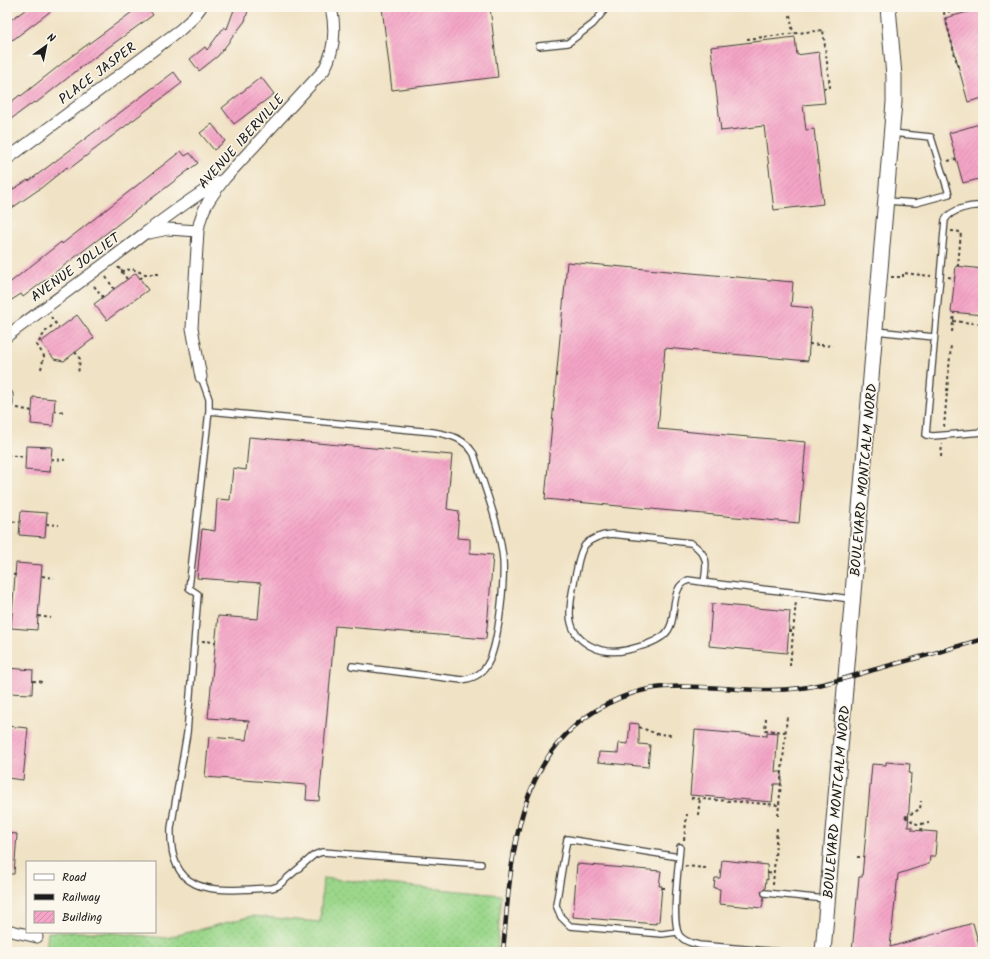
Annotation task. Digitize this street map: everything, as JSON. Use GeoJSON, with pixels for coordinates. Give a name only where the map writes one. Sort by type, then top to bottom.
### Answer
{"type":"FeatureCollection","features":[{"type":"Feature","properties":{"kind":"street","name":"PLACE JASPER"},"geometry":{"type":"LineString","coordinates":[[7,159],[186,25],[201,7]]}},
{"type":"Feature","properties":{"kind":"street","name":"AVENUE IBERVILLE"},"geometry":{"type":"LineString","coordinates":[[201,377],[192,328],[198,231],[201,217],[206,204],[225,178],[324,70],[332,53],[334,44],[334,25],[331,7]]}},
{"type":"Feature","properties":{"kind":"street","name":"BOULEVARD MONTCALM NORD"},"geometry":{"type":"LineString","coordinates":[[823,952],[887,201],[895,90],[888,7]]}},
{"type":"Feature","properties":{"kind":"street","name":"AVENUE JOLLIET"},"geometry":{"type":"LineString","coordinates":[[7,336],[141,237],[193,196],[225,178]]}},
{"type":"Feature","properties":{"kind":"street","name":"AVENUE JOLLIET"},"geometry":{"type":"LineString","coordinates":[[141,237],[163,229],[198,231]]}},
{"type":"Feature","properties":{"kind":"street"},"geometry":{"type":"LineString","coordinates":[[7,396],[10,406]]}},
{"type":"Feature","properties":{"kind":"street"},"geometry":{"type":"LineString","coordinates":[[7,930],[37,937]]}},
{"type":"Feature","properties":{"kind":"lane"},"geometry":{"type":"LineString","coordinates":[[539,46],[568,43],[594,24],[607,7]]}},
{"type":"Feature","properties":{"kind":"lane"},"geometry":{"type":"LineString","coordinates":[[887,201],[916,203],[950,194],[931,137],[892,133]]}},
{"type":"Feature","properties":{"kind":"lane"},"geometry":{"type":"LineString","coordinates":[[983,206],[955,211],[945,220],[926,435],[933,436],[983,432]]}},
{"type":"Feature","properties":{"kind":"lane"},"geometry":{"type":"LineString","coordinates":[[876,331],[934,337]]}},
{"type":"Feature","properties":{"kind":"lane"},"geometry":{"type":"LineString","coordinates":[[201,377],[208,399],[209,411],[189,588],[198,594],[187,733],[171,828],[172,855],[176,866],[184,876],[195,884],[217,890],[272,888],[278,886],[314,855],[322,852],[481,864]]}},
{"type":"Feature","properties":{"kind":"lane"},"geometry":{"type":"LineString","coordinates":[[209,411],[440,433],[452,435],[461,440],[474,454],[494,518],[502,550],[504,568],[496,636],[493,653],[488,665],[480,674],[471,679],[462,680],[352,666]]}},
{"type":"Feature","properties":{"kind":"lane"},"geometry":{"type":"LineString","coordinates":[[704,582],[706,560],[699,548],[691,543],[612,534],[600,536],[586,545],[581,552],[571,597],[570,614],[579,638],[593,647],[610,652],[643,647],[671,633],[679,588],[688,580],[704,582],[853,599]]}},
{"type":"Feature","properties":{"kind":"lane"},"geometry":{"type":"LineString","coordinates":[[677,932],[662,934],[570,926],[561,917],[556,905],[567,839],[679,857]]}},
{"type":"Feature","properties":{"kind":"lane"},"geometry":{"type":"LineString","coordinates":[[680,847],[675,920],[677,932],[683,939],[693,944],[782,952]]}},
{"type":"Feature","properties":{"kind":"lane"},"geometry":{"type":"LineString","coordinates":[[765,893],[827,899]]}},
{"type":"Feature","properties":{"kind":"path"},"geometry":{"type":"LineString","coordinates":[[958,67],[944,13],[965,7]]}},
{"type":"Feature","properties":{"kind":"path"},"geometry":{"type":"LineString","coordinates":[[790,15],[793,34]]}},
{"type":"Feature","properties":{"kind":"path"},"geometry":{"type":"LineString","coordinates":[[747,39],[823,30],[830,87],[824,88]]}},
{"type":"Feature","properties":{"kind":"path"},"geometry":{"type":"LineString","coordinates":[[958,266],[961,232]]}},
{"type":"Feature","properties":{"kind":"path"},"geometry":{"type":"LineString","coordinates":[[111,258],[127,279]]}},
{"type":"Feature","properties":{"kind":"path"},"geometry":{"type":"LineString","coordinates":[[982,269],[983,263]]}},
{"type":"Feature","properties":{"kind":"path"},"geometry":{"type":"LineString","coordinates":[[99,268],[114,289]]}},
{"type":"Feature","properties":{"kind":"path"},"geometry":{"type":"LineString","coordinates":[[121,271],[132,269],[145,274],[160,274]]}},
{"type":"Feature","properties":{"kind":"path"},"geometry":{"type":"LineString","coordinates":[[891,277],[903,277],[903,273],[932,276]]}},
{"type":"Feature","properties":{"kind":"path"},"geometry":{"type":"LineString","coordinates":[[140,279],[145,274]]}},
{"type":"Feature","properties":{"kind":"path"},"geometry":{"type":"LineString","coordinates":[[86,277],[103,297]]}},
{"type":"Feature","properties":{"kind":"path"},"geometry":{"type":"LineString","coordinates":[[946,277],[954,278]]}},
{"type":"Feature","properties":{"kind":"path"},"geometry":{"type":"LineString","coordinates":[[44,308],[59,328]]}},
{"type":"Feature","properties":{"kind":"path"},"geometry":{"type":"LineString","coordinates":[[952,332],[954,313]]}},
{"type":"Feature","properties":{"kind":"path"},"geometry":{"type":"LineString","coordinates":[[953,321],[983,324]]}},
{"type":"Feature","properties":{"kind":"path"},"geometry":{"type":"LineString","coordinates":[[41,369],[44,356],[36,345],[45,332],[55,323]]}},
{"type":"Feature","properties":{"kind":"path"},"geometry":{"type":"LineString","coordinates":[[809,344],[833,346]]}},
{"type":"Feature","properties":{"kind":"path"},"geometry":{"type":"LineString","coordinates":[[944,428],[951,345]]}},
{"type":"Feature","properties":{"kind":"path"},"geometry":{"type":"LineString","coordinates":[[75,352],[80,359],[78,374]]}},
{"type":"Feature","properties":{"kind":"path"},"geometry":{"type":"LineString","coordinates":[[10,406],[32,410]]}},
{"type":"Feature","properties":{"kind":"path"},"geometry":{"type":"LineString","coordinates":[[54,411],[66,412]]}},
{"type":"Feature","properties":{"kind":"path"},"geometry":{"type":"LineString","coordinates":[[941,457],[942,443]]}},
{"type":"Feature","properties":{"kind":"path"},"geometry":{"type":"LineString","coordinates":[[7,454],[25,457]]}},
{"type":"Feature","properties":{"kind":"path"},"geometry":{"type":"LineString","coordinates":[[51,459],[65,460]]}},
{"type":"Feature","properties":{"kind":"path"},"geometry":{"type":"LineString","coordinates":[[7,521],[20,522]]}},
{"type":"Feature","properties":{"kind":"path"},"geometry":{"type":"LineString","coordinates":[[46,524],[59,525]]}},
{"type":"Feature","properties":{"kind":"path"},"geometry":{"type":"LineString","coordinates":[[7,574],[16,575]]}},
{"type":"Feature","properties":{"kind":"path"},"geometry":{"type":"LineString","coordinates":[[42,576],[54,578]]}},
{"type":"Feature","properties":{"kind":"path"},"geometry":{"type":"LineString","coordinates":[[790,666],[796,604]]}},
{"type":"Feature","properties":{"kind":"path"},"geometry":{"type":"LineString","coordinates":[[7,614],[12,615]]}},
{"type":"Feature","properties":{"kind":"path"},"geometry":{"type":"LineString","coordinates":[[38,616],[51,618]]}},
{"type":"Feature","properties":{"kind":"path"},"geometry":{"type":"LineString","coordinates":[[789,631],[793,632]]}},
{"type":"Feature","properties":{"kind":"path"},"geometry":{"type":"LineString","coordinates":[[206,641],[215,642]]}},
{"type":"Feature","properties":{"kind":"path"},"geometry":{"type":"LineString","coordinates":[[32,681],[45,682]]}},
{"type":"Feature","properties":{"kind":"path"},"geometry":{"type":"LineString","coordinates":[[778,816],[787,716]]}},
{"type":"Feature","properties":{"kind":"path"},"geometry":{"type":"LineString","coordinates":[[766,718],[765,730],[785,732]]}},
{"type":"Feature","properties":{"kind":"path"},"geometry":{"type":"LineString","coordinates":[[639,727],[656,734],[672,735]]}},
{"type":"Feature","properties":{"kind":"path"},"geometry":{"type":"LineString","coordinates":[[691,798],[779,805]]}},
{"type":"Feature","properties":{"kind":"path"},"geometry":{"type":"LineString","coordinates":[[698,815],[700,798]]}},
{"type":"Feature","properties":{"kind":"path"},"geometry":{"type":"LineString","coordinates":[[921,801],[920,809],[905,817],[917,824],[929,823]]}},
{"type":"Feature","properties":{"kind":"path"},"geometry":{"type":"LineString","coordinates":[[680,847],[684,843],[687,814]]}},
{"type":"Feature","properties":{"kind":"path"},"geometry":{"type":"LineString","coordinates":[[921,831],[922,824]]}},
{"type":"Feature","properties":{"kind":"path"},"geometry":{"type":"LineString","coordinates":[[773,884],[777,828]]}},
{"type":"Feature","properties":{"kind":"path"},"geometry":{"type":"LineString","coordinates":[[857,857],[864,857]]}},
{"type":"Feature","properties":{"kind":"path"},"geometry":{"type":"LineString","coordinates":[[678,865],[706,868]]}},
{"type":"Feature","properties":{"kind":"path"},"geometry":{"type":"LineString","coordinates":[[768,874],[774,874]]}},
{"type":"Feature","properties":{"kind":"green space"},"geometry":{"type":"Polygon","coordinates":[[[323,878],[501,895],[497,952],[46,952],[48,933],[114,933],[166,938],[252,916],[320,922],[323,878]]]}},
{"type":"Feature","properties":{"kind":"building"},"geometry":{"type":"Polygon","coordinates":[[[30,7],[56,7],[14,39],[7,41],[7,22],[30,7]]]}},
{"type":"Feature","properties":{"kind":"building"},"geometry":{"type":"Polygon","coordinates":[[[139,7],[147,7],[153,15],[84,65],[36,103],[34,102],[7,122],[7,105],[139,7]]]}},
{"type":"Feature","properties":{"kind":"building"},"geometry":{"type":"Polygon","coordinates":[[[235,7],[249,7],[245,21],[218,56],[199,71],[190,59],[205,47],[207,50],[224,27],[227,29],[235,7]]]}},
{"type":"Feature","properties":{"kind":"building"},"geometry":{"type":"Polygon","coordinates":[[[382,7],[490,7],[498,77],[392,90],[382,7]]]}},
{"type":"Feature","properties":{"kind":"building"},"geometry":{"type":"Polygon","coordinates":[[[983,8],[983,98],[968,102],[945,18],[983,8]]]}},
{"type":"Feature","properties":{"kind":"building"},"geometry":{"type":"Polygon","coordinates":[[[795,37],[797,55],[819,52],[825,103],[803,105],[806,130],[814,129],[823,204],[774,210],[764,126],[721,131],[711,47],[795,37]]]}},
{"type":"Feature","properties":{"kind":"building"},"geometry":{"type":"Polygon","coordinates":[[[174,72],[182,83],[69,169],[67,167],[41,188],[12,208],[7,202],[7,193],[28,180],[29,181],[174,72]]]}},
{"type":"Feature","properties":{"kind":"building"},"geometry":{"type":"Polygon","coordinates":[[[261,77],[274,94],[234,124],[222,108],[261,77]]]}},
{"type":"Feature","properties":{"kind":"building"},"geometry":{"type":"Polygon","coordinates":[[[983,123],[983,178],[963,183],[949,133],[983,123]]]}},
{"type":"Feature","properties":{"kind":"building"},"geometry":{"type":"Polygon","coordinates":[[[212,124],[225,141],[214,150],[200,133],[212,124]]]}},
{"type":"Feature","properties":{"kind":"building"},"geometry":{"type":"Polygon","coordinates":[[[181,151],[185,156],[190,153],[198,163],[23,297],[21,294],[7,303],[7,285],[181,151]]]}},
{"type":"Feature","properties":{"kind":"building"},"geometry":{"type":"Polygon","coordinates":[[[567,262],[793,282],[791,306],[812,308],[808,361],[665,348],[658,429],[806,442],[799,523],[545,499],[567,262]]]}},
{"type":"Feature","properties":{"kind":"building"},"geometry":{"type":"Polygon","coordinates":[[[956,266],[983,269],[983,315],[951,312],[956,266]]]}},
{"type":"Feature","properties":{"kind":"building"},"geometry":{"type":"Polygon","coordinates":[[[136,273],[148,290],[107,320],[94,304],[136,273]]]}},
{"type":"Feature","properties":{"kind":"building"},"geometry":{"type":"Polygon","coordinates":[[[77,315],[94,338],[64,361],[54,359],[41,342],[77,315]]]}},
{"type":"Feature","properties":{"kind":"building"},"geometry":{"type":"Polygon","coordinates":[[[33,397],[55,399],[53,426],[31,424],[33,397]]]}},
{"type":"Feature","properties":{"kind":"building"},"geometry":{"type":"Polygon","coordinates":[[[249,437],[452,455],[447,509],[459,511],[457,538],[470,539],[470,553],[493,555],[486,639],[335,626],[319,801],[306,800],[307,785],[205,777],[209,737],[246,740],[249,721],[208,718],[218,616],[258,619],[261,583],[197,578],[202,529],[215,531],[217,499],[230,500],[233,468],[246,470],[249,437]]]}},
{"type":"Feature","properties":{"kind":"building"},"geometry":{"type":"Polygon","coordinates":[[[26,446],[52,447],[50,472],[25,470],[26,446]]]}},
{"type":"Feature","properties":{"kind":"building"},"geometry":{"type":"Polygon","coordinates":[[[21,511],[47,513],[45,537],[19,535],[21,511]]]}},
{"type":"Feature","properties":{"kind":"building"},"geometry":{"type":"Polygon","coordinates":[[[16,563],[42,565],[37,630],[11,628],[16,563]]]}},
{"type":"Feature","properties":{"kind":"building"},"geometry":{"type":"Polygon","coordinates":[[[712,604],[790,611],[787,653],[709,646],[712,604]]]}},
{"type":"Feature","properties":{"kind":"building"},"geometry":{"type":"Polygon","coordinates":[[[7,668],[33,670],[32,694],[7,693],[7,668]]]}},
{"type":"Feature","properties":{"kind":"building"},"geometry":{"type":"Polygon","coordinates":[[[630,723],[639,724],[639,744],[650,745],[648,767],[598,762],[599,752],[618,753],[619,743],[628,744],[630,723]]]}},
{"type":"Feature","properties":{"kind":"building"},"geometry":{"type":"Polygon","coordinates":[[[7,726],[28,728],[23,780],[7,778],[7,726]]]}},
{"type":"Feature","properties":{"kind":"building"},"geometry":{"type":"Polygon","coordinates":[[[695,730],[767,736],[767,732],[778,733],[775,772],[782,772],[781,784],[774,784],[772,802],[690,795],[695,730]]]}},
{"type":"Feature","properties":{"kind":"building"},"geometry":{"type":"Polygon","coordinates":[[[886,762],[910,764],[909,773],[911,773],[908,827],[912,827],[912,830],[937,832],[935,856],[930,856],[929,864],[898,874],[890,947],[973,923],[981,952],[852,952],[859,877],[862,877],[872,764],[886,765],[886,762]]]}},
{"type":"Feature","properties":{"kind":"building"},"geometry":{"type":"Polygon","coordinates":[[[7,833],[17,834],[14,874],[7,874],[7,833]]]}},
{"type":"Feature","properties":{"kind":"building"},"geometry":{"type":"Polygon","coordinates":[[[722,860],[767,865],[768,880],[766,879],[765,889],[761,892],[764,897],[762,908],[719,904],[720,889],[714,888],[715,878],[720,878],[722,860]]]}},
{"type":"Feature","properties":{"kind":"building"},"geometry":{"type":"Polygon","coordinates":[[[577,864],[661,871],[659,886],[662,886],[659,922],[656,922],[656,924],[573,917],[577,864]]]}},
{"type":"Feature","properties":{"kind":"railway"},"geometry":{"type":"LineString","coordinates":[[503,952],[509,885],[514,851],[521,818],[532,787],[547,758],[568,732],[595,711],[628,695],[654,688],[681,686],[750,690],[784,690],[810,687],[983,639]]}}]}
